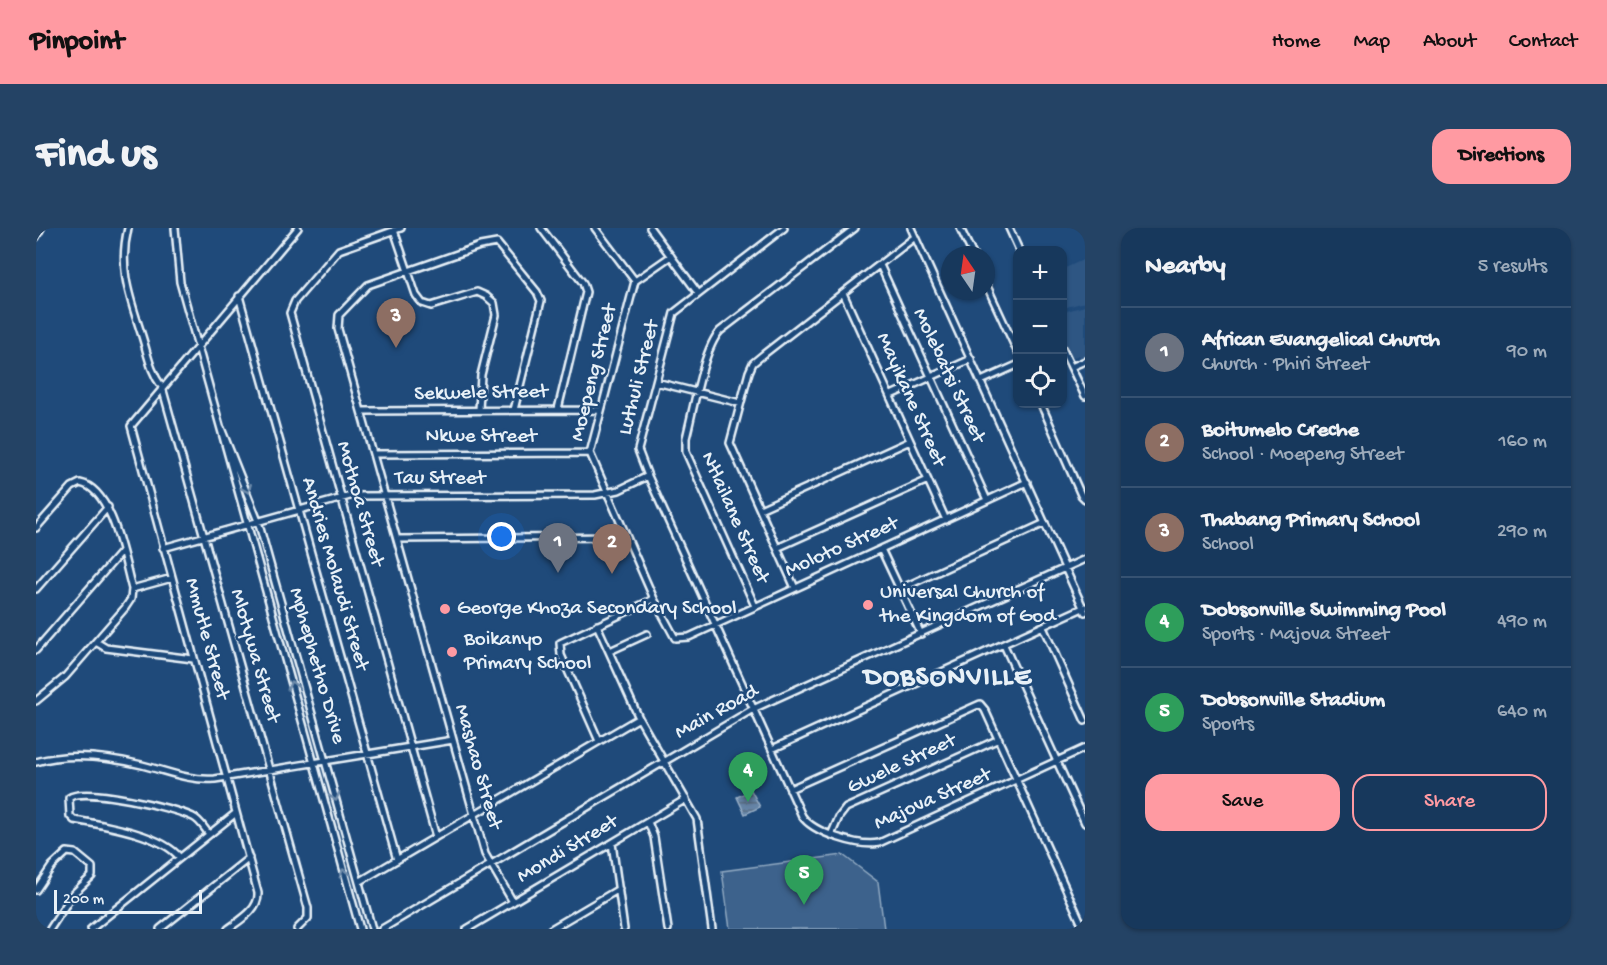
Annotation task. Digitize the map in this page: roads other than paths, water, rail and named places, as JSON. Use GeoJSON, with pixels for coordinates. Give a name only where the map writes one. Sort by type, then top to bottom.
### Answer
{"type":"FeatureCollection","features":[{"type":"Feature","properties":{"kind":"street"},"geometry":{"type":"LineString","coordinates":[[36,237],[41,228]]}},
{"type":"Feature","properties":{"kind":"street","name":"Mlotywa Street"},"geometry":{"type":"LineString","coordinates":[[128,228],[123,258],[126,289],[151,370],[162,387],[308,911],[308,918],[297,929]]}},
{"type":"Feature","properties":{"kind":"street","name":"Mphephetho Drive"},"geometry":{"type":"LineString","coordinates":[[175,228],[177,269],[198,349],[360,929]]}},
{"type":"Feature","properties":{"kind":"street"},"geometry":{"type":"LineString","coordinates":[[162,387],[198,349],[239,296],[298,228]]}},
{"type":"Feature","properties":{"kind":"street"},"geometry":{"type":"LineString","coordinates":[[401,228],[394,229],[418,300],[426,306],[477,292],[494,303],[496,315],[481,375],[479,410]]}},
{"type":"Feature","properties":{"kind":"street"},"geometry":{"type":"LineString","coordinates":[[541,228],[586,292],[558,409]]}},
{"type":"Feature","properties":{"kind":"street","name":"Moepeng Street"},"geometry":{"type":"LineString","coordinates":[[595,228],[635,281]]}},
{"type":"Feature","properties":{"kind":"street"},"geometry":{"type":"LineString","coordinates":[[650,228],[698,293]]}},
{"type":"Feature","properties":{"kind":"street","name":"Luthuli Street"},"geometry":{"type":"LineString","coordinates":[[753,709],[638,450],[674,313],[784,228]]}},
{"type":"Feature","properties":{"kind":"street","name":"Ntlailane Street"},"geometry":{"type":"LineString","coordinates":[[755,606],[686,452],[686,438],[711,344],[720,331],[855,228]]}},
{"type":"Feature","properties":{"kind":"street"},"geometry":{"type":"LineString","coordinates":[[772,749],[1084,609],[911,228]]}},
{"type":"Feature","properties":{"kind":"street"},"geometry":{"type":"LineString","coordinates":[[960,228],[969,246]]}},
{"type":"Feature","properties":{"kind":"street"},"geometry":{"type":"LineString","coordinates":[[1009,228],[1017,246]]}},
{"type":"Feature","properties":{"kind":"street","name":"Mothoa Street"},"geometry":{"type":"LineString","coordinates":[[394,229],[339,250],[295,301],[290,310],[340,498],[436,837]]}},
{"type":"Feature","properties":{"kind":"street"},"geometry":{"type":"LineString","coordinates":[[795,588],[730,443],[753,363],[915,237]]}},
{"type":"Feature","properties":{"kind":"street"},"geometry":{"type":"LineString","coordinates":[[408,271],[494,243],[504,249],[524,275],[540,297],[541,305],[514,410]]}},
{"type":"Feature","properties":{"kind":"street","name":"Moepeng Street"},"geometry":{"type":"LineString","coordinates":[[671,256],[635,281],[590,453],[606,494],[672,635]]}},
{"type":"Feature","properties":{"kind":"street","name":"Molebatsi Street"},"geometry":{"type":"LineString","coordinates":[[880,265],[987,500]]}},
{"type":"Feature","properties":{"kind":"street","name":"Mashao Street"},"geometry":{"type":"LineString","coordinates":[[408,271],[364,287],[338,319],[338,329],[485,854],[513,902]]}},
{"type":"Feature","properties":{"kind":"street","name":"Mayikane Street"},"geometry":{"type":"LineString","coordinates":[[843,293],[946,520]]}},
{"type":"Feature","properties":{"kind":"street","name":"Andries Molaudi Street"},"geometry":{"type":"LineString","coordinates":[[239,296],[397,860]]}},
{"type":"Feature","properties":{"kind":"street"},"geometry":{"type":"LineString","coordinates":[[993,300],[1013,342]]}},
{"type":"Feature","properties":{"kind":"street"},"geometry":{"type":"LineString","coordinates":[[1065,354],[1085,396]]}},
{"type":"Feature","properties":{"kind":"street"},"geometry":{"type":"LineString","coordinates":[[891,395],[971,359]]}},
{"type":"Feature","properties":{"kind":"street"},"geometry":{"type":"LineString","coordinates":[[1071,367],[1085,361]]}},
{"type":"Feature","properties":{"kind":"street"},"geometry":{"type":"LineString","coordinates":[[981,381],[1013,367]]}},
{"type":"Feature","properties":{"kind":"street"},"geometry":{"type":"LineString","coordinates":[[656,382],[740,403]]}},
{"type":"Feature","properties":{"kind":"street","name":"Mmutle Street"},"geometry":{"type":"LineString","coordinates":[[162,387],[130,428],[259,897],[253,909],[228,929]]}},
{"type":"Feature","properties":{"kind":"street"},"geometry":{"type":"LineString","coordinates":[[1043,408],[1081,495],[1085,499]]}},
{"type":"Feature","properties":{"kind":"street","name":"Sekwele Street"},"geometry":{"type":"LineString","coordinates":[[362,411],[602,410]]}},
{"type":"Feature","properties":{"kind":"street","name":"Mphephetho Drive"},"geometry":{"type":"LineString","coordinates":[[216,415],[258,521],[372,929]]}},
{"type":"Feature","properties":{"kind":"street"},"geometry":{"type":"LineString","coordinates":[[760,509],[910,441]]}},
{"type":"Feature","properties":{"kind":"street","name":"Nkwe Street"},"geometry":{"type":"LineString","coordinates":[[373,454],[590,453]]}},
{"type":"Feature","properties":{"kind":"street","name":"Tau Street"},"geometry":{"type":"LineString","coordinates":[[163,548],[340,498],[606,494],[648,476]]}},
{"type":"Feature","properties":{"kind":"street"},"geometry":{"type":"LineString","coordinates":[[777,548],[928,480]]}},
{"type":"Feature","properties":{"kind":"street","name":"Moloto Street"},"geometry":{"type":"LineString","coordinates":[[672,635],[681,640],[716,625],[1027,482]]}},
{"type":"Feature","properties":{"kind":"street"},"geometry":{"type":"LineString","coordinates":[[36,528],[77,483],[88,486],[108,507],[132,588],[129,602],[96,642],[66,677],[36,701]]}},
{"type":"Feature","properties":{"kind":"street"},"geometry":{"type":"LineString","coordinates":[[36,589],[108,507]]}},
{"type":"Feature","properties":{"kind":"street"},"geometry":{"type":"LineString","coordinates":[[900,589],[1045,523]]}},
{"type":"Feature","properties":{"kind":"street"},"geometry":{"type":"LineString","coordinates":[[397,539],[626,537]]}},
{"type":"Feature","properties":{"kind":"street"},"geometry":{"type":"LineString","coordinates":[[881,549],[921,634]]}},
{"type":"Feature","properties":{"kind":"street"},"geometry":{"type":"LineString","coordinates":[[36,650],[121,552]]}},
{"type":"Feature","properties":{"kind":"street","name":"Main Road"},"geometry":{"type":"LineString","coordinates":[[382,929],[753,709],[1085,559]]}},
{"type":"Feature","properties":{"kind":"street"},"geometry":{"type":"LineString","coordinates":[[132,588],[172,578]]}},
{"type":"Feature","properties":{"kind":"street"},"geometry":{"type":"LineString","coordinates":[[599,741],[559,649],[562,641],[654,599]]}},
{"type":"Feature","properties":{"kind":"street"},"geometry":{"type":"LineString","coordinates":[[597,625],[639,718],[699,825],[712,929]]}},
{"type":"Feature","properties":{"kind":"street"},"geometry":{"type":"LineString","coordinates":[[1043,627],[1085,721]]}},
{"type":"Feature","properties":{"kind":"street"},"geometry":{"type":"LineString","coordinates":[[610,651],[647,634]]}},
{"type":"Feature","properties":{"kind":"street"},"geometry":{"type":"LineString","coordinates":[[96,642],[106,648],[194,659]]}},
{"type":"Feature","properties":{"kind":"street"},"geometry":{"type":"LineString","coordinates":[[1004,645],[1085,823]]}},
{"type":"Feature","properties":{"kind":"street"},"geometry":{"type":"LineString","coordinates":[[790,789],[976,704],[985,710],[999,739],[1084,929]]}},
{"type":"Feature","properties":{"kind":"street","name":"Majova Street"},"geometry":{"type":"LineString","coordinates":[[753,709],[805,820],[861,844],[879,843],[1085,748]]}},
{"type":"Feature","properties":{"kind":"street"},"geometry":{"type":"LineString","coordinates":[[359,882],[639,718]]}},
{"type":"Feature","properties":{"kind":"street","name":"Gwele Street"},"geometry":{"type":"LineString","coordinates":[[832,833],[846,808],[999,739]]}},
{"type":"Feature","properties":{"kind":"street"},"geometry":{"type":"LineString","coordinates":[[36,762],[83,756],[141,765],[190,779],[227,778],[453,740]]}},
{"type":"Feature","properties":{"kind":"street"},"geometry":{"type":"LineString","coordinates":[[180,858],[166,844],[107,824],[74,820],[69,811],[69,798],[77,795],[108,796],[161,807],[195,818],[209,834]]}},
{"type":"Feature","properties":{"kind":"street","name":"Mondi Street"},"geometry":{"type":"LineString","coordinates":[[467,929],[686,800]]}},
{"type":"Feature","properties":{"kind":"street"},"geometry":{"type":"LineString","coordinates":[[91,929],[236,813]]}},
{"type":"Feature","properties":{"kind":"street"},"geometry":{"type":"LineString","coordinates":[[648,822],[655,843],[668,929]]}},
{"type":"Feature","properties":{"kind":"street"},"geometry":{"type":"LineString","coordinates":[[612,843],[624,929]]}},
{"type":"Feature","properties":{"kind":"street"},"geometry":{"type":"LineString","coordinates":[[36,891],[52,866],[67,852],[75,853],[92,867],[92,876],[74,892],[50,929]]}},
{"type":"Feature","properties":{"kind":"street"},"geometry":{"type":"LineString","coordinates":[[160,929],[249,858]]}},
{"type":"Feature","properties":{"kind":"street"},"geometry":{"type":"LineString","coordinates":[[551,929],[619,889]]}},
{"type":"Feature","properties":{"kind":"street"},"geometry":{"type":"LineString","coordinates":[[1077,914],[1085,910]]}},
{"type":"Feature","properties":{"kind":"place","name":"Thabang Primary School"},"geometry":{"type":"Point","coordinates":[396,348]}},
{"type":"Feature","properties":{"kind":"place","name":"African Evangelical Church"},"geometry":{"type":"Point","coordinates":[558,573]}},
{"type":"Feature","properties":{"kind":"place","name":"Boitumelo Creche"},"geometry":{"type":"Point","coordinates":[612,574]}},
{"type":"Feature","properties":{"kind":"place","name":"Universal Church of the Kingdom of God"},"geometry":{"type":"Point","coordinates":[868,605]}},
{"type":"Feature","properties":{"kind":"place","name":"George Khoza Secondary School"},"geometry":{"type":"Point","coordinates":[445,609]}},
{"type":"Feature","properties":{"kind":"place","name":"Boikanyo Primary School"},"geometry":{"type":"Point","coordinates":[452,652]}},
{"type":"Feature","properties":{"kind":"place","name":"Dobsonville Swimming Pool"},"geometry":{"type":"Point","coordinates":[748,802]}},
{"type":"Feature","properties":{"kind":"place","name":"Dobsonville Stadium"},"geometry":{"type":"Point","coordinates":[804,905]}},
{"type":"Feature","properties":{"kind":"district","name":"DOBSONVILLE"},"geometry":{"type":"Point","coordinates":[948,679]}}]}
